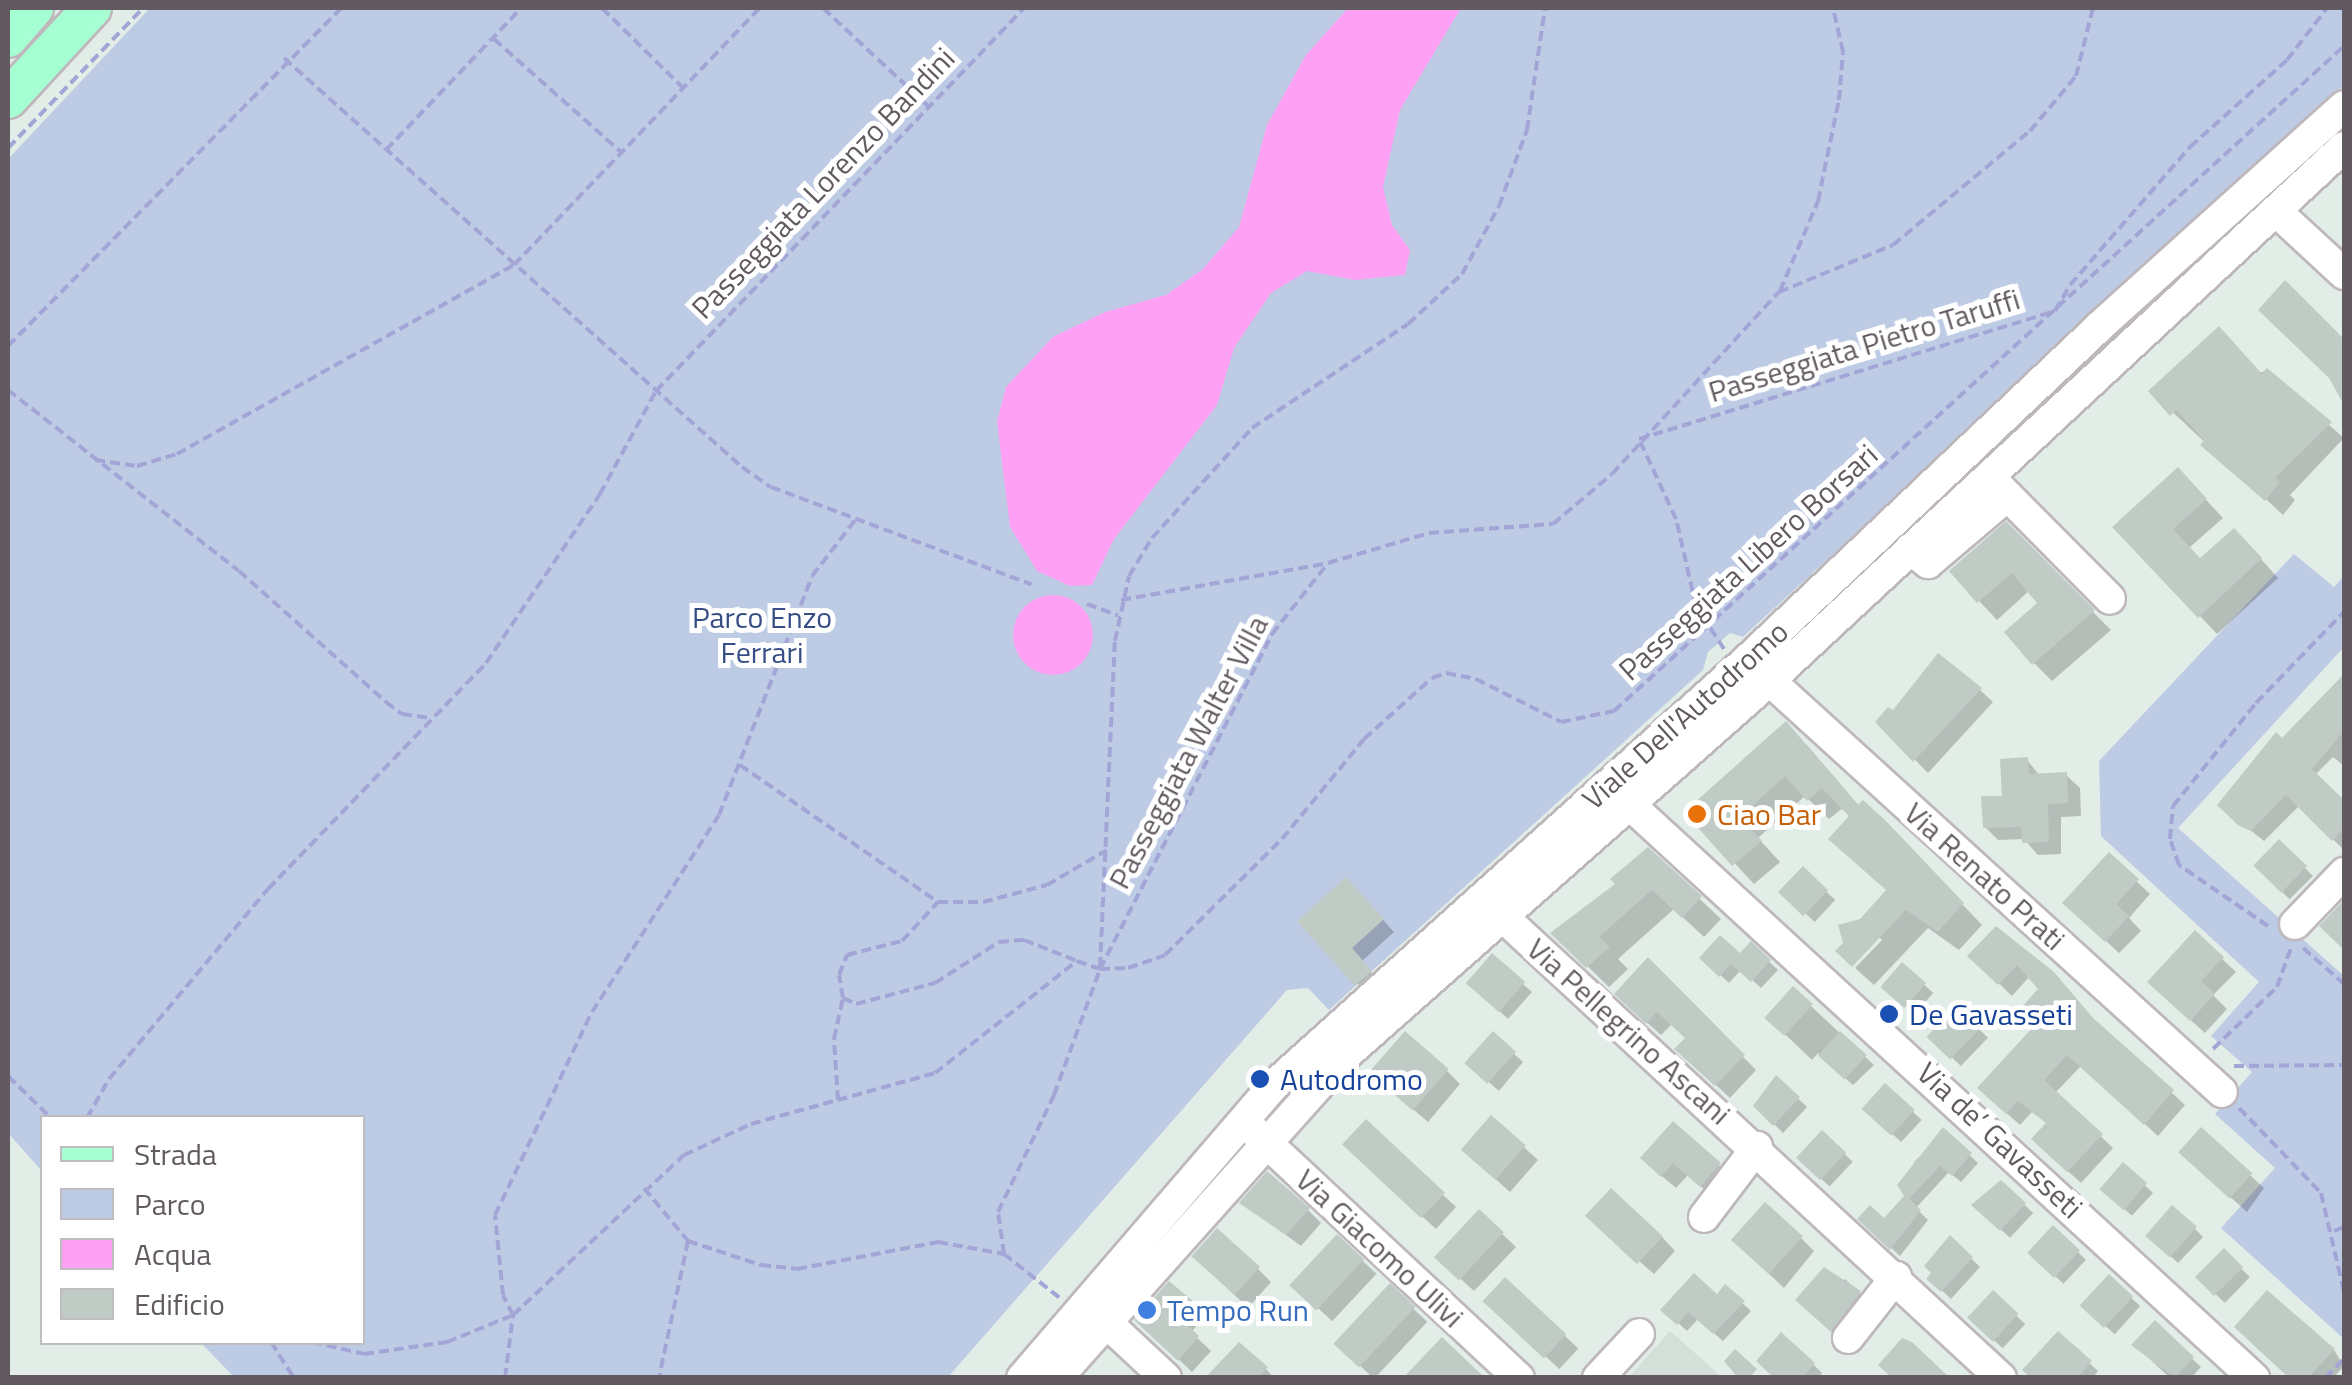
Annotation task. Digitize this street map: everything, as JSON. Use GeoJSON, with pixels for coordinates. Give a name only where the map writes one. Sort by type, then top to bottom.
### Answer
{"type":"FeatureCollection","features":[{"type":"Feature","properties":{"kind":"main road"},"geometry":{"type":"LineString","coordinates":[[8,38],[34,8]]}},
{"type":"Feature","properties":{"kind":"main road"},"geometry":{"type":"LineString","coordinates":[[8,99],[92,8]]}},
{"type":"Feature","properties":{"kind":"street","name":"Viale Dell'Autodromo"},"geometry":{"type":"LineString","coordinates":[[1022,1378],[1058,1363],[1106,1322],[1267,1143],[1337,1045],[1618,794],[2344,106]]}},
{"type":"Feature","properties":{"kind":"street","name":"Viale Dell'Autodromo"},"geometry":{"type":"LineString","coordinates":[[1752,669],[1998,487],[2344,147]]}},
{"type":"Feature","properties":{"kind":"street"},"geometry":{"type":"LineString","coordinates":[[2276,211],[2344,274]]}},
{"type":"Feature","properties":{"kind":"street"},"geometry":{"type":"LineString","coordinates":[[1998,487],[2110,600]]}},
{"type":"Feature","properties":{"kind":"street","name":"Via Renato Prati"},"geometry":{"type":"LineString","coordinates":[[1752,669],[2222,1092]]}},
{"type":"Feature","properties":{"kind":"street","name":"Viale Dell'Autodromo"},"geometry":{"type":"LineString","coordinates":[[1058,1363],[1241,1119],[1502,916],[1618,794]]}},
{"type":"Feature","properties":{"kind":"street","name":"Via de’ Gavasseti"},"geometry":{"type":"LineString","coordinates":[[1618,794],[2254,1378]]}},
{"type":"Feature","properties":{"kind":"street"},"geometry":{"type":"LineString","coordinates":[[2295,924],[2344,873]]}},
{"type":"Feature","properties":{"kind":"street","name":"Via Pellegrino Ascani"},"geometry":{"type":"LineString","coordinates":[[1502,916],[1757,1147],[2002,1378]]}},
{"type":"Feature","properties":{"kind":"street","name":"Via Giacomo Ulivi"},"geometry":{"type":"LineString","coordinates":[[1241,1119],[1518,1378]]}},
{"type":"Feature","properties":{"kind":"street","name":"Via Pellegrino Ascani"},"geometry":{"type":"LineString","coordinates":[[1704,1216],[1757,1147]]}},
{"type":"Feature","properties":{"kind":"street"},"geometry":{"type":"LineString","coordinates":[[1848,1338],[1896,1277]]}},
{"type":"Feature","properties":{"kind":"street"},"geometry":{"type":"LineString","coordinates":[[1106,1322],[1166,1378]]}},
{"type":"Feature","properties":{"kind":"street"},"geometry":{"type":"LineString","coordinates":[[1598,1378],[1639,1334]]}},
{"type":"Feature","properties":{"kind":"path"},"geometry":{"type":"LineString","coordinates":[[8,148],[143,8]]}},
{"type":"Feature","properties":{"kind":"path"},"geometry":{"type":"LineString","coordinates":[[8,346],[284,58],[340,8]]}},
{"type":"Feature","properties":{"kind":"path"},"geometry":{"type":"LineString","coordinates":[[386,150],[520,8]]}},
{"type":"Feature","properties":{"kind":"path"},"geometry":{"type":"LineString","coordinates":[[602,8],[682,87]]}},
{"type":"Feature","properties":{"kind":"path"},"geometry":{"type":"LineString","coordinates":[[95,460],[137,466],[176,454],[514,265],[760,8]]}},
{"type":"Feature","properties":{"kind":"path"},"geometry":{"type":"LineString","coordinates":[[823,8],[928,106]]}},
{"type":"Feature","properties":{"kind":"path","name":"Passeggiata Lorenzo Bandini"},"geometry":{"type":"LineString","coordinates":[[89,1115],[109,1078],[268,888],[432,718],[519,618],[652,408],[656,391],[1024,8]]}},
{"type":"Feature","properties":{"kind":"path"},"geometry":{"type":"LineString","coordinates":[[644,1188],[688,1241],[761,1265],[797,1269],[938,1242],[1004,1254],[998,1212],[1054,1096],[1100,970],[1121,600],[1152,538],[1252,428],[1408,324],[1462,274],[1499,206],[1526,130],[1545,8]]}},
{"type":"Feature","properties":{"kind":"path"},"geometry":{"type":"LineString","coordinates":[[1121,600],[1328,564],[1430,532],[1553,524],[1612,474],[1639,439],[1779,292],[1818,201],[1840,100],[1843,52],[1833,8]]}},
{"type":"Feature","properties":{"kind":"path"},"geometry":{"type":"LineString","coordinates":[[1779,292],[1893,245],[2030,131],[2076,76],[2093,8]]}},
{"type":"Feature","properties":{"kind":"path","name":"Passeggiata Pietro Taruffi"},"geometry":{"type":"LineString","coordinates":[[1639,439],[2054,312],[2070,285],[2190,147],[2287,60],[2327,8]]}},
{"type":"Feature","properties":{"kind":"path"},"geometry":{"type":"LineString","coordinates":[[492,38],[622,152]]}},
{"type":"Feature","properties":{"kind":"path","name":"Passeggiata Libero Borsari"},"geometry":{"type":"LineString","coordinates":[[1100,970],[1164,955],[1282,839],[1364,739],[1432,678],[1446,673],[1476,679],[1544,719],[1578,722],[1614,711],[1638,695],[2344,46]]}},
{"type":"Feature","properties":{"kind":"path"},"geometry":{"type":"LineString","coordinates":[[284,58],[656,391],[772,487],[1031,584]]}},
{"type":"Feature","properties":{"kind":"path"},"geometry":{"type":"LineString","coordinates":[[8,390],[239,571],[386,702],[402,714],[432,718]]}},
{"type":"Feature","properties":{"kind":"path"},"geometry":{"type":"LineString","coordinates":[[1639,439],[1667,492],[1686,578],[1710,630],[1752,669]]}},
{"type":"Feature","properties":{"kind":"path"},"geometry":{"type":"LineString","coordinates":[[506,1378],[513,1315],[503,1295],[495,1216],[592,1012],[699,853],[740,765],[812,576],[856,519]]}},
{"type":"Feature","properties":{"kind":"path","name":"Passeggiata Walter Villa"},"geometry":{"type":"LineString","coordinates":[[1100,970],[1272,634],[1328,564]]}},
{"type":"Feature","properties":{"kind":"path"},"geometry":{"type":"LineString","coordinates":[[1087,604],[1118,614]]}},
{"type":"Feature","properties":{"kind":"path"},"geometry":{"type":"LineString","coordinates":[[2295,924],[2293,934],[2250,918],[2192,876],[2171,852],[2171,822],[2178,792],[2344,612]]}},
{"type":"Feature","properties":{"kind":"path"},"geometry":{"type":"LineString","coordinates":[[740,765],[938,902],[983,902],[1047,885],[1108,850]]}},
{"type":"Feature","properties":{"kind":"path"},"geometry":{"type":"LineString","coordinates":[[838,1100],[834,1039],[843,998],[839,975],[848,955],[902,940],[938,902]]}},
{"type":"Feature","properties":{"kind":"path"},"geometry":{"type":"LineString","coordinates":[[2194,1066],[2269,998],[2284,973],[2292,938],[2344,984]]}},
{"type":"Feature","properties":{"kind":"path"},"geometry":{"type":"LineString","coordinates":[[843,998],[856,1004],[935,983],[999,942],[1024,940],[1100,970]]}},
{"type":"Feature","properties":{"kind":"path"},"geometry":{"type":"LineString","coordinates":[[325,1345],[364,1354],[446,1342],[513,1315],[644,1188],[684,1156],[751,1124],[936,1073],[1077,961]]}},
{"type":"Feature","properties":{"kind":"path"},"geometry":{"type":"LineString","coordinates":[[2194,1066],[2344,1065]]}},
{"type":"Feature","properties":{"kind":"path"},"geometry":{"type":"LineString","coordinates":[[8,1076],[48,1115]]}},
{"type":"Feature","properties":{"kind":"path"},"geometry":{"type":"LineString","coordinates":[[2222,1092],[2309,1174],[2334,1231],[2344,1292]]}},
{"type":"Feature","properties":{"kind":"path"},"geometry":{"type":"LineString","coordinates":[[2334,1231],[2344,1227]]}},
{"type":"Feature","properties":{"kind":"path"},"geometry":{"type":"LineString","coordinates":[[659,1378],[688,1241]]}},
{"type":"Feature","properties":{"kind":"path"},"geometry":{"type":"LineString","coordinates":[[274,1345],[294,1378]]}},
{"type":"Feature","properties":{"kind":"path"},"geometry":{"type":"LineString","coordinates":[[2325,1378],[2344,1359]]}},
{"type":"Feature","properties":{"kind":"shaded area"},"geometry":{"type":"Polygon","coordinates":[[[1670,1331],[1722,1377],[1629,1377],[1670,1331]]]}},
{"type":"Feature","properties":{"kind":"green space","name":"Parco Enzo Ferrari"},"geometry":{"type":"Polygon","coordinates":[[[150,8],[2344,8],[2344,85],[1743,637],[1730,633],[1708,652],[1703,670],[1329,1010],[1308,988],[1287,990],[948,1377],[234,1377],[203,1345],[365,1345],[365,1115],[40,1115],[40,1169],[8,1133],[8,159],[150,8]]]}},
{"type":"Feature","properties":{"kind":"green space"},"geometry":{"type":"Polygon","coordinates":[[[2294,554],[2334,587],[2344,576],[2344,647],[2178,828],[2344,976],[2344,1339],[2221,1228],[2275,1168],[2215,1114],[2252,1072],[2211,1036],[2259,982],[2101,836],[2099,761],[2294,554]]]}},
{"type":"Feature","properties":{"kind":"water"},"geometry":{"type":"Polygon","coordinates":[[[1348,8],[1461,8],[1400,110],[1383,187],[1392,225],[1410,250],[1405,275],[1355,280],[1307,271],[1271,293],[1234,348],[1217,405],[1114,539],[1092,585],[1070,586],[1037,571],[1010,527],[997,422],[1006,387],[1053,337],[1105,312],[1166,295],[1203,269],[1239,227],[1267,125],[1306,55],[1348,8]]]}},
{"type":"Feature","properties":{"kind":"water"},"geometry":{"type":"Polygon","coordinates":[[[1053,595],[1068,598],[1081,607],[1090,620],[1090,650],[1081,663],[1068,672],[1053,675],[1038,672],[1025,663],[1016,650],[1013,635],[1016,620],[1025,607],[1038,598],[1053,595]]]}},
{"type":"Feature","properties":{"kind":"building"},"geometry":{"type":"Polygon","coordinates":[[[2285,280],[2344,339],[2344,405],[2329,378],[2258,310],[2285,280]]]}},
{"type":"Feature","properties":{"kind":"building"},"geometry":{"type":"Polygon","coordinates":[[[2219,326],[2262,374],[2267,368],[2332,422],[2275,478],[2280,482],[2265,501],[2200,445],[2204,440],[2176,410],[2170,416],[2148,391],[2219,326]]]}},
{"type":"Feature","properties":{"kind":"building"},"geometry":{"type":"Polygon","coordinates":[[[2178,467],[2207,499],[2173,529],[2200,558],[2234,528],[2262,558],[2198,618],[2112,527],[2178,467]]]}},
{"type":"Feature","properties":{"kind":"building"},"geometry":{"type":"Polygon","coordinates":[[[2006,521],[2095,610],[2032,665],[2004,632],[2037,603],[2012,573],[1977,603],[1949,571],[2006,521]]]}},
{"type":"Feature","properties":{"kind":"building"},"geometry":{"type":"Polygon","coordinates":[[[1938,653],[1982,688],[1913,762],[1875,722],[1888,707],[1893,710],[1938,653]]]}},
{"type":"Feature","properties":{"kind":"building"},"geometry":{"type":"Polygon","coordinates":[[[2344,674],[2344,731],[2312,769],[2344,800],[2344,828],[2332,841],[2286,795],[2251,831],[2239,826],[2217,805],[2276,732],[2282,738],[2344,674]]]}},
{"type":"Feature","properties":{"kind":"building"},"geometry":{"type":"Polygon","coordinates":[[[1786,721],[1858,805],[1863,800],[1885,820],[1964,903],[1938,932],[1906,910],[1852,967],[1835,951],[1843,943],[1838,925],[1860,919],[1886,890],[1828,839],[1849,816],[1822,788],[1807,801],[1785,776],[1740,817],[1762,841],[1732,866],[1684,812],[1786,721]]]}},
{"type":"Feature","properties":{"kind":"building"},"geometry":{"type":"Polygon","coordinates":[[[2028,757],[2029,774],[2067,772],[2068,803],[2048,804],[2049,842],[2022,843],[2021,827],[1983,828],[1981,796],[2002,796],[2000,759],[2028,757]]]}},
{"type":"Feature","properties":{"kind":"building"},"geometry":{"type":"Polygon","coordinates":[[[2279,839],[2307,866],[2281,893],[2253,866],[2279,839]]]}},
{"type":"Feature","properties":{"kind":"building"},"geometry":{"type":"Polygon","coordinates":[[[1648,847],[1702,896],[1682,918],[1652,890],[1599,937],[1610,947],[1586,968],[1550,933],[1615,884],[1610,879],[1648,847]]]}},
{"type":"Feature","properties":{"kind":"building"},"geometry":{"type":"Polygon","coordinates":[[[2109,852],[2139,879],[2116,904],[2129,916],[2105,942],[2062,903],[2109,852]]]}},
{"type":"Feature","properties":{"kind":"building"},"geometry":{"type":"Polygon","coordinates":[[[1803,866],[1828,890],[1803,916],[1778,892],[1803,866]]]}},
{"type":"Feature","properties":{"kind":"building"},"geometry":{"type":"Polygon","coordinates":[[[1346,877],[1384,919],[1352,948],[1372,971],[1355,986],[1297,921],[1346,877]]]}},
{"type":"Feature","properties":{"kind":"building"},"geometry":{"type":"Polygon","coordinates":[[[2344,900],[2344,950],[2319,926],[2344,900]]]}},
{"type":"Feature","properties":{"kind":"building"},"geometry":{"type":"Polygon","coordinates":[[[1996,926],[2054,972],[2093,1018],[2174,1090],[2144,1125],[2067,1055],[2044,1080],[2103,1134],[2067,1172],[2031,1139],[2046,1123],[2018,1101],[2006,1114],[1977,1088],[2033,1027],[2017,1012],[2038,989],[2017,965],[1998,985],[1967,956],[1996,926]]]}},
{"type":"Feature","properties":{"kind":"building"},"geometry":{"type":"Polygon","coordinates":[[[2195,930],[2224,957],[2201,981],[2215,994],[2190,1021],[2147,982],[2195,930]]]}},
{"type":"Feature","properties":{"kind":"building"},"geometry":{"type":"Polygon","coordinates":[[[1720,935],[1740,953],[1751,941],[1771,960],[1751,982],[1731,964],[1719,977],[1699,958],[1720,935]]]}},
{"type":"Feature","properties":{"kind":"building"},"geometry":{"type":"Polygon","coordinates":[[[1492,953],[1525,982],[1499,1012],[1466,983],[1492,953]]]}},
{"type":"Feature","properties":{"kind":"building"},"geometry":{"type":"Polygon","coordinates":[[[1648,957],[1745,1055],[1715,1086],[1674,1049],[1685,1038],[1657,1012],[1646,1024],[1614,994],[1648,957]]]}},
{"type":"Feature","properties":{"kind":"building"},"geometry":{"type":"Polygon","coordinates":[[[1902,962],[1926,983],[1905,1008],[1880,987],[1902,962]]]}},
{"type":"Feature","properties":{"kind":"building"},"geometry":{"type":"Polygon","coordinates":[[[1793,986],[1813,1004],[1784,1036],[1764,1018],[1793,986]]]}},
{"type":"Feature","properties":{"kind":"building"},"geometry":{"type":"Polygon","coordinates":[[[1957,1005],[1981,1028],[1950,1060],[1926,1037],[1957,1005]]]}},
{"type":"Feature","properties":{"kind":"building"},"geometry":{"type":"Polygon","coordinates":[[[1405,1031],[1449,1069],[1413,1111],[1369,1073],[1405,1031]]]}},
{"type":"Feature","properties":{"kind":"building"},"geometry":{"type":"Polygon","coordinates":[[[1493,1031],[1516,1052],[1487,1084],[1464,1063],[1493,1031]]]}},
{"type":"Feature","properties":{"kind":"building"},"geometry":{"type":"Polygon","coordinates":[[[1840,1031],[1867,1055],[1845,1080],[1818,1056],[1840,1031]]]}},
{"type":"Feature","properties":{"kind":"building"},"geometry":{"type":"Polygon","coordinates":[[[1776,1075],[1800,1097],[1773,1126],[1753,1106],[1776,1075]]]}},
{"type":"Feature","properties":{"kind":"building"},"geometry":{"type":"Polygon","coordinates":[[[1885,1083],[1915,1110],[1891,1136],[1862,1109],[1885,1083]]]}},
{"type":"Feature","properties":{"kind":"building"},"geometry":{"type":"Polygon","coordinates":[[[1491,1115],[1526,1145],[1496,1180],[1461,1150],[1491,1115]]]}},
{"type":"Feature","properties":{"kind":"building"},"geometry":{"type":"Polygon","coordinates":[[[1366,1119],[1445,1193],[1421,1218],[1342,1145],[1366,1119]]]}},
{"type":"Feature","properties":{"kind":"building"},"geometry":{"type":"Polygon","coordinates":[[[1673,1121],[1721,1163],[1700,1187],[1673,1163],[1661,1177],[1640,1158],[1673,1121]]]}},
{"type":"Feature","properties":{"kind":"building"},"geometry":{"type":"Polygon","coordinates":[[[1943,1127],[1972,1153],[1952,1176],[1940,1166],[1909,1199],[1921,1210],[1890,1250],[1857,1219],[1870,1205],[1884,1218],[1904,1196],[1897,1185],[1943,1127]]]}},
{"type":"Feature","properties":{"kind":"building"},"geometry":{"type":"Polygon","coordinates":[[[2201,1127],[2252,1173],[2230,1198],[2178,1152],[2201,1127]]]}},
{"type":"Feature","properties":{"kind":"building"},"geometry":{"type":"Polygon","coordinates":[[[1822,1130],[1846,1153],[1820,1180],[1796,1158],[1822,1130]]]}},
{"type":"Feature","properties":{"kind":"building"},"geometry":{"type":"Polygon","coordinates":[[[2123,1162],[2147,1183],[2124,1210],[2099,1189],[2123,1162]]]}},
{"type":"Feature","properties":{"kind":"building"},"geometry":{"type":"Polygon","coordinates":[[[1267,1171],[1310,1208],[1286,1235],[1239,1203],[1267,1171]]]}},
{"type":"Feature","properties":{"kind":"building"},"geometry":{"type":"Polygon","coordinates":[[[2001,1180],[2026,1203],[2000,1231],[1971,1205],[2001,1180]]]}},
{"type":"Feature","properties":{"kind":"building"},"geometry":{"type":"Polygon","coordinates":[[[1611,1188],[1663,1236],[1637,1264],[1585,1216],[1611,1188]]]}},
{"type":"Feature","properties":{"kind":"building"},"geometry":{"type":"Polygon","coordinates":[[[1765,1202],[1803,1236],[1769,1274],[1731,1240],[1765,1202]]]}},
{"type":"Feature","properties":{"kind":"building"},"geometry":{"type":"Polygon","coordinates":[[[2172,1205],[2197,1227],[2170,1258],[2145,1236],[2172,1205]]]}},
{"type":"Feature","properties":{"kind":"building"},"geometry":{"type":"Polygon","coordinates":[[[1479,1209],[1504,1232],[1459,1280],[1434,1257],[1479,1209]]]}},
{"type":"Feature","properties":{"kind":"building"},"geometry":{"type":"Polygon","coordinates":[[[2053,1225],[2080,1250],[2054,1278],[2027,1253],[2053,1225]]]}},
{"type":"Feature","properties":{"kind":"building"},"geometry":{"type":"Polygon","coordinates":[[[1217,1228],[1260,1267],[1235,1295],[1192,1256],[1217,1228]]]}},
{"type":"Feature","properties":{"kind":"building"},"geometry":{"type":"Polygon","coordinates":[[[1337,1234],[1364,1259],[1316,1310],[1289,1285],[1337,1234]]]}},
{"type":"Feature","properties":{"kind":"building"},"geometry":{"type":"Polygon","coordinates":[[[1950,1235],[1973,1257],[1941,1292],[1926,1279],[1931,1273],[1924,1266],[1950,1235]]]}},
{"type":"Feature","properties":{"kind":"building"},"geometry":{"type":"Polygon","coordinates":[[[2224,1248],[2243,1267],[2214,1296],[2195,1277],[2224,1248]]]}},
{"type":"Feature","properties":{"kind":"building"},"geometry":{"type":"Polygon","coordinates":[[[1824,1267],[1861,1291],[1831,1332],[1795,1300],[1824,1267]]]}},
{"type":"Feature","properties":{"kind":"building"},"geometry":{"type":"Polygon","coordinates":[[[1694,1273],[1717,1294],[1725,1284],[1745,1301],[1713,1334],[1688,1312],[1677,1325],[1660,1310],[1694,1273]]]}},
{"type":"Feature","properties":{"kind":"building"},"geometry":{"type":"Polygon","coordinates":[[[2109,1274],[2133,1297],[2104,1328],[2080,1305],[2109,1274]]]}},
{"type":"Feature","properties":{"kind":"building"},"geometry":{"type":"Polygon","coordinates":[[[1505,1277],[1566,1334],[1544,1358],[1482,1301],[1505,1277]]]}},
{"type":"Feature","properties":{"kind":"building"},"geometry":{"type":"Polygon","coordinates":[[[1169,1281],[1194,1302],[1179,1318],[1199,1336],[1178,1361],[1134,1320],[1169,1281]]]}},
{"type":"Feature","properties":{"kind":"building"},"geometry":{"type":"Polygon","coordinates":[[[1390,1283],[1416,1307],[1359,1368],[1333,1344],[1390,1283]]]}},
{"type":"Feature","properties":{"kind":"building"},"geometry":{"type":"Polygon","coordinates":[[[1993,1290],[2019,1314],[1993,1342],[1967,1318],[1993,1290]]]}},
{"type":"Feature","properties":{"kind":"building"},"geometry":{"type":"Polygon","coordinates":[[[2267,1290],[2335,1349],[2308,1378],[2289,1378],[2234,1327],[2267,1290]]]}},
{"type":"Feature","properties":{"kind":"building"},"geometry":{"type":"Polygon","coordinates":[[[2155,1320],[2194,1357],[2175,1378],[2131,1345],[2155,1320]]]}},
{"type":"Feature","properties":{"kind":"building"},"geometry":{"type":"Polygon","coordinates":[[[2058,1331],[2092,1361],[2077,1378],[2031,1378],[2022,1370],[2058,1331]]]}},
{"type":"Feature","properties":{"kind":"building"},"geometry":{"type":"Polygon","coordinates":[[[1781,1332],[1815,1363],[1802,1378],[1774,1378],[1756,1361],[1781,1332]]]}},
{"type":"Feature","properties":{"kind":"building"},"geometry":{"type":"Polygon","coordinates":[[[1442,1337],[1485,1378],[1403,1378],[1442,1337]]]}},
{"type":"Feature","properties":{"kind":"building"},"geometry":{"type":"Polygon","coordinates":[[[1902,1338],[1912,1342],[1950,1378],[1892,1378],[1878,1365],[1902,1338]]]}},
{"type":"Feature","properties":{"kind":"building"},"geometry":{"type":"Polygon","coordinates":[[[1239,1342],[1268,1367],[1258,1378],[1205,1378],[1239,1342]]]}},
{"type":"Feature","properties":{"kind":"building"},"geometry":{"type":"Polygon","coordinates":[[[1735,1349],[1757,1369],[1749,1378],[1738,1378],[1724,1361],[1735,1349]]]}},
{"type":"Feature","properties":{"kind":"place","name":"Ciao Bar"},"geometry":{"type":"Point","coordinates":[1697,814]}},
{"type":"Feature","properties":{"kind":"place","name":"De Gavasseti"},"geometry":{"type":"Point","coordinates":[1889,1014]}},
{"type":"Feature","properties":{"kind":"place","name":"Autodromo"},"geometry":{"type":"Point","coordinates":[1260,1079]}},
{"type":"Feature","properties":{"kind":"place","name":"Tempo Run"},"geometry":{"type":"Point","coordinates":[1147,1310]}}]}
